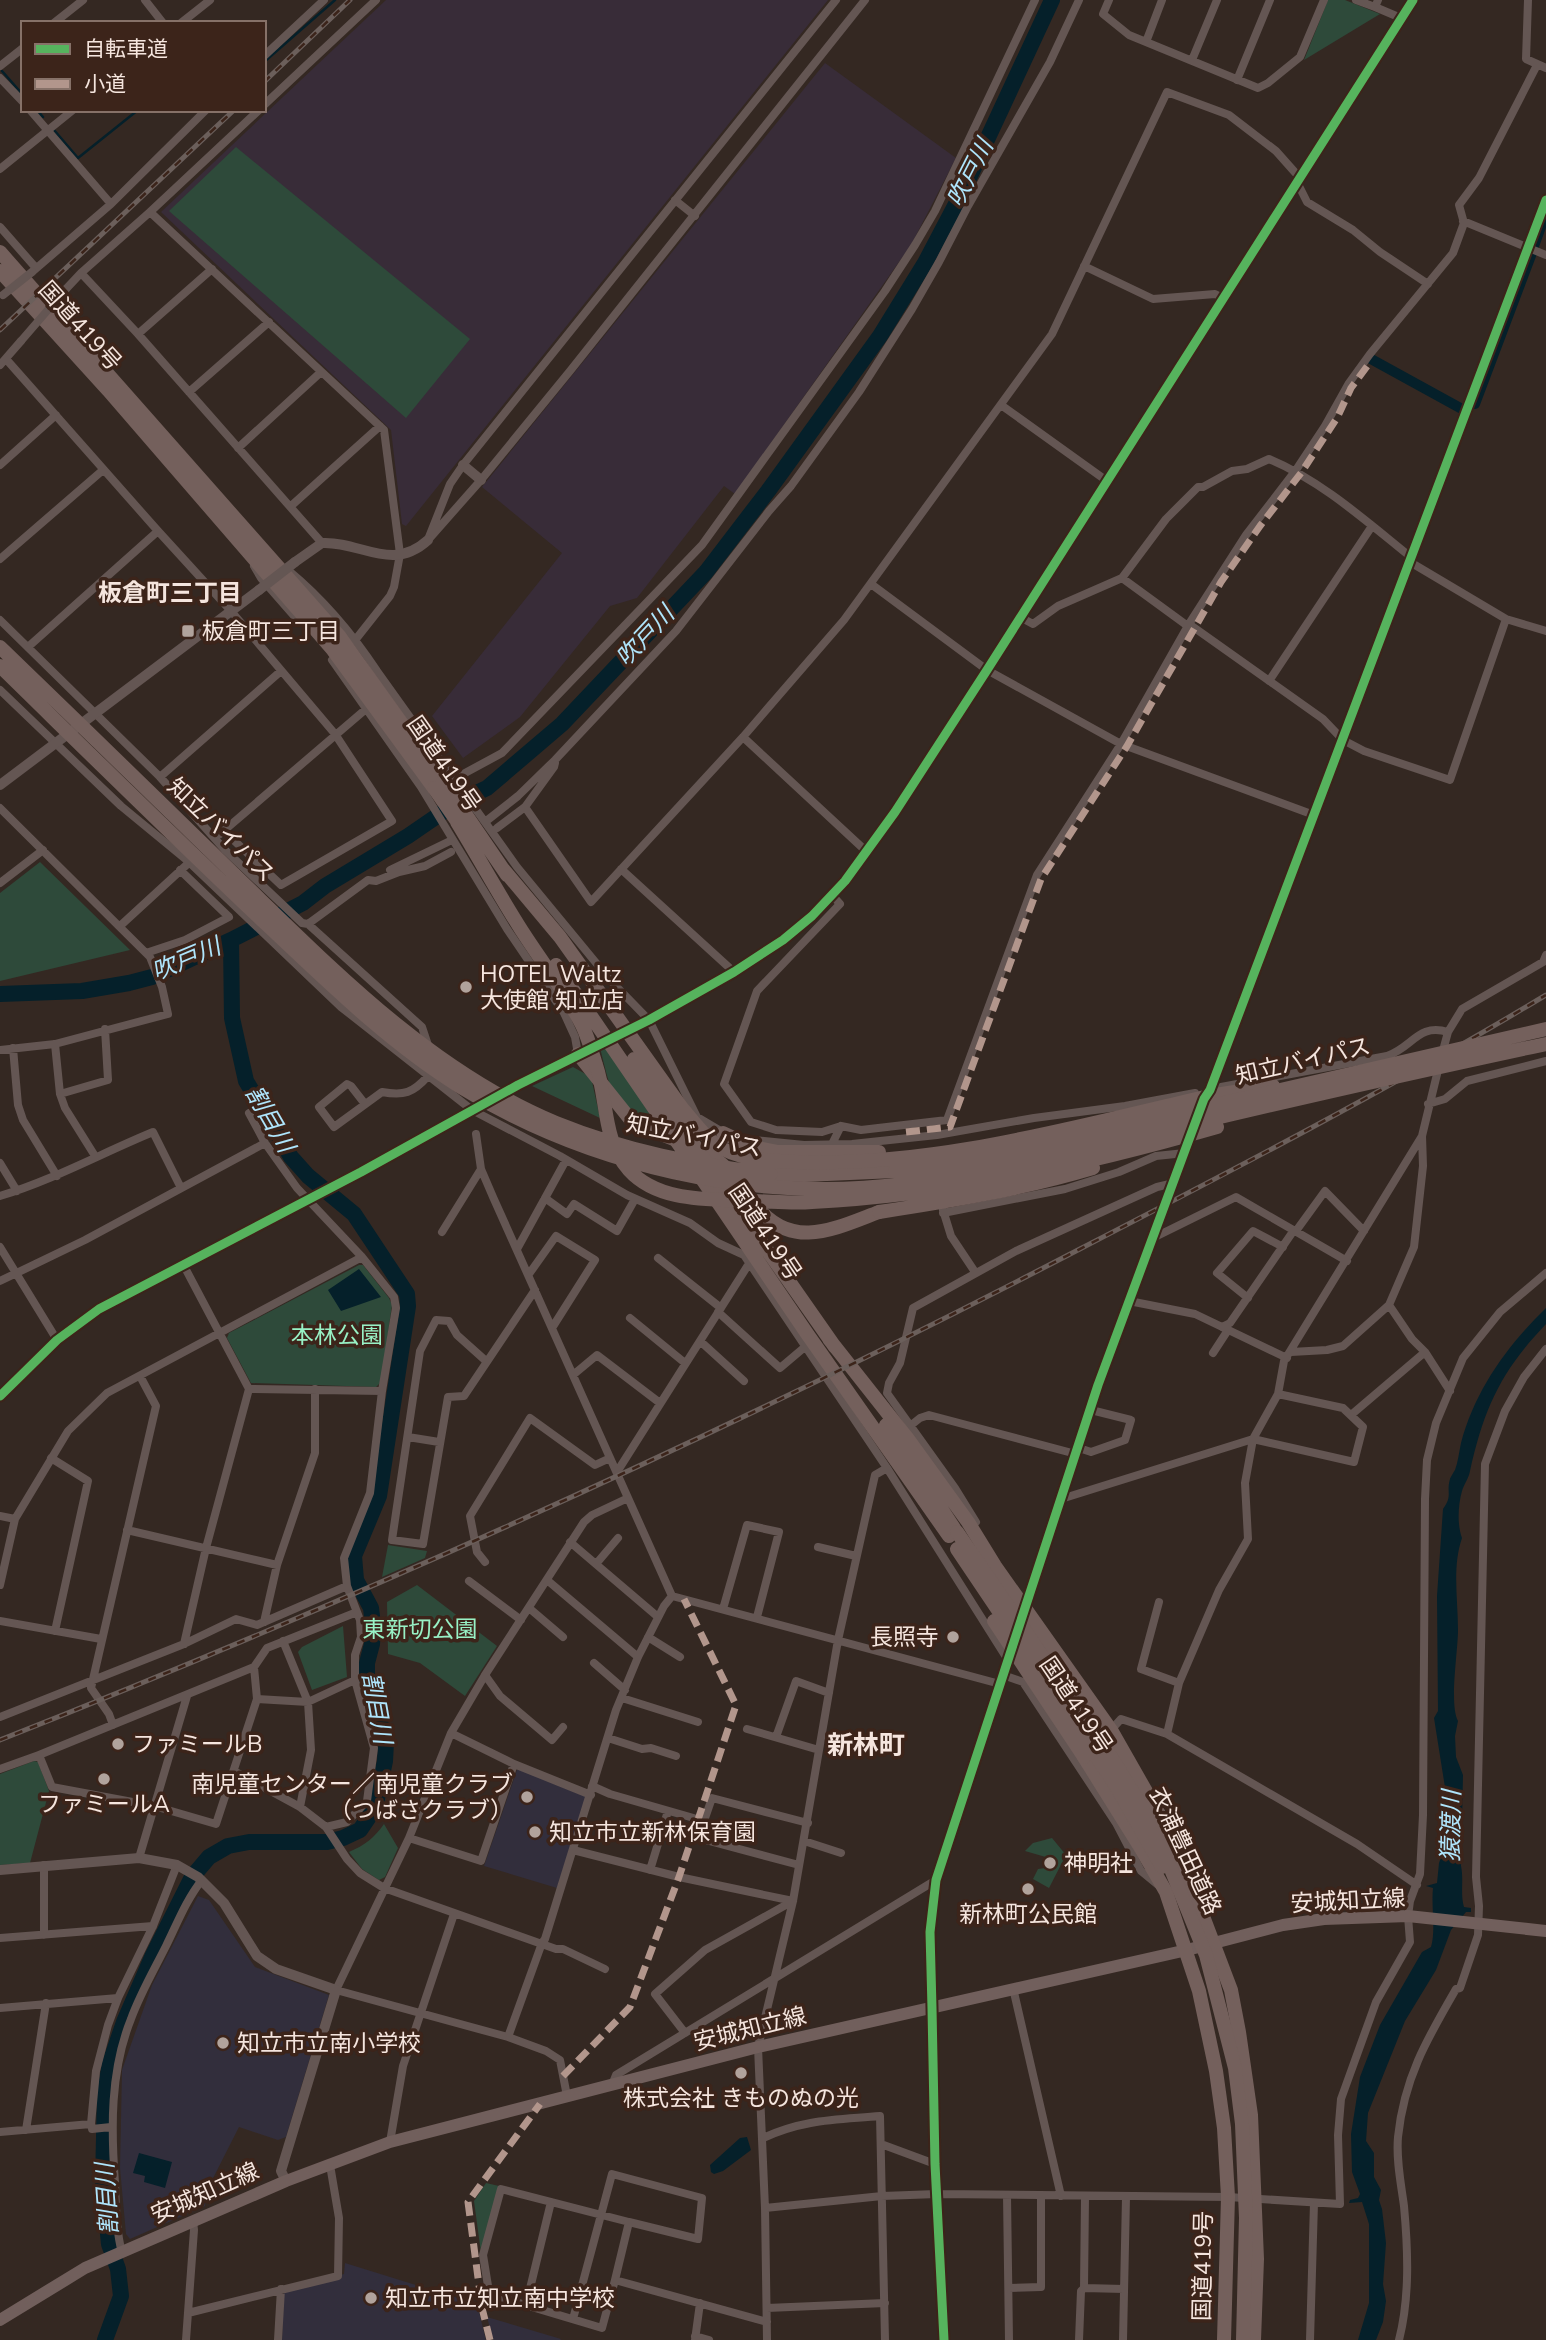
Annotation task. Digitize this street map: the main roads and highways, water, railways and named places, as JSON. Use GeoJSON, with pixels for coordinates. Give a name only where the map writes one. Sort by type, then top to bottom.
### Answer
{"type":"FeatureCollection","features":[{"type":"Feature","properties":{"kind":"highway"},"geometry":{"type":"LineString","coordinates":[[0,241],[85,335],[112,386]]}},
{"type":"Feature","properties":{"kind":"highway","name":"国道419号"},"geometry":{"type":"LineString","coordinates":[[0,252],[333,650],[503,869],[830,1339],[968,1522],[995,1566],[1111,1730],[1160,1816],[1182,1861],[1231,1990],[1251,2115],[1257,2259],[1254,2340]]}},
{"type":"Feature","properties":{"kind":"highway","name":"国道419号"},"geometry":{"type":"LineString","coordinates":[[0,271],[112,386],[340,637],[439,787],[457,822],[695,1169],[895,1450]]}},
{"type":"Feature","properties":{"kind":"highway"},"geometry":{"type":"LineString","coordinates":[[1,292],[51,339],[112,386]]}},
{"type":"Feature","properties":{"kind":"highway","name":"知立バイパス"},"geometry":{"type":"LineString","coordinates":[[0,647],[319,956],[395,1025],[461,1072],[509,1100],[555,1122],[616,1145],[655,1156],[771,1174],[895,1171],[981,1158],[1360,1078],[1546,1044]]}},
{"type":"Feature","properties":{"kind":"highway","name":"知立バイパス"},"geometry":{"type":"LineString","coordinates":[[0,666],[246,905],[385,1034],[456,1084],[500,1110],[545,1131],[617,1157],[695,1176],[807,1189],[901,1184],[993,1169],[1546,1029]]}},
{"type":"Feature","properties":{"kind":"highway"},"geometry":{"type":"LineString","coordinates":[[457,822],[583,1026],[598,1069],[607,1126],[616,1151],[626,1167],[646,1184],[667,1193],[699,1199],[809,1203],[934,1191],[1011,1178],[1129,1151],[1360,1078]]}},
{"type":"Feature","properties":{"kind":"highway"},"geometry":{"type":"LineString","coordinates":[[503,869],[560,937],[682,1108],[722,1148],[765,1160],[833,1163],[906,1158],[1000,1142],[1209,1096],[1360,1078]]}},
{"type":"Feature","properties":{"kind":"highway"},"geometry":{"type":"LineString","coordinates":[[579,1054],[630,1119],[719,1162],[735,1177],[768,1219],[779,1226],[802,1233],[832,1229],[878,1212],[990,1195],[1045,1182],[1095,1168],[1129,1151]]}},
{"type":"Feature","properties":{"kind":"highway"},"geometry":{"type":"LineString","coordinates":[[723,1133],[753,1147],[778,1152],[879,1152],[944,1145],[1035,1127],[1094,1122]]}},
{"type":"Feature","properties":{"kind":"highway","name":"国道419号"},"geometry":{"type":"LineString","coordinates":[[830,1339],[949,1536],[963,1573],[1084,1757],[1166,1892],[1199,1991],[1216,2071],[1224,2127],[1228,2197],[1224,2340]]}},
{"type":"Feature","properties":{"kind":"highway","name":"衣浦豊田道路"},"geometry":{"type":"LineString","coordinates":[[895,1450],[1108,1750],[1163,1847],[1201,1943],[1222,2011],[1235,2068],[1242,2124],[1246,2218],[1243,2340]]}},
{"type":"Feature","properties":{"kind":"highway","name":"衣浦豊田道路"},"geometry":{"type":"LineString","coordinates":[[949,1536],[1084,1738],[1144,1834],[1168,1877],[1200,1965],[1222,2043],[1235,2135],[1239,2206],[1236,2340]]}},
{"type":"Feature","properties":{"kind":"main road","name":"安城知立線"},"geometry":{"type":"LineString","coordinates":[[0,2320],[85,2268],[286,2181],[390,2142],[758,2047],[1283,1926],[1324,1919],[1411,1917],[1546,1931]]}},
{"type":"Feature","properties":{"kind":"water"},"geometry":{"type":"Polygon","coordinates":[[[359,1269],[381,1297],[341,1311],[328,1290],[359,1269]]]}},
{"type":"Feature","properties":{"kind":"water","name":"猿渡川"},"geometry":{"type":"Polygon","coordinates":[[[1546,1308],[1546,1324],[1517,1358],[1488,1409],[1461,1497],[1459,1521],[1462,1538],[1456,1572],[1458,1630],[1454,1703],[1458,1721],[1455,1736],[1456,1757],[1463,1775],[1462,1897],[1464,1907],[1471,1908],[1471,1912],[1466,1912],[1451,1930],[1436,1970],[1405,2021],[1368,2113],[1366,2141],[1374,2153],[1374,2177],[1381,2190],[1379,2200],[1386,2243],[1383,2284],[1386,2301],[1383,2322],[1376,2340],[1358,2340],[1369,2303],[1369,2224],[1362,2202],[1349,2203],[1360,2194],[1352,2172],[1351,2134],[1360,2077],[1380,2025],[1422,1952],[1431,1947],[1433,1888],[1426,1886],[1437,1883],[1439,1863],[1446,1843],[1447,1800],[1434,1718],[1438,1711],[1437,1596],[1443,1509],[1449,1497],[1450,1479],[1456,1467],[1467,1424],[1484,1387],[1506,1353],[1546,1308]]]}},
{"type":"Feature","properties":{"kind":"water"},"geometry":{"type":"Polygon","coordinates":[[[747,2137],[751,2150],[723,2171],[714,2174],[711,2172],[710,2165],[740,2138],[747,2137]]]}},
{"type":"Feature","properties":{"kind":"water"},"geometry":{"type":"Polygon","coordinates":[[[139,2153],[172,2162],[165,2188],[144,2182],[145,2176],[133,2173],[139,2153]]]}},
{"type":"Feature","properties":{"kind":"waterway"},"geometry":{"type":"LineString","coordinates":[[266,60],[335,0]]}},
{"type":"Feature","properties":{"kind":"waterway","name":"吹戸川"},"geometry":{"type":"LineString","coordinates":[[0,994],[82,991],[129,983],[152,977],[231,940],[303,903],[325,886],[408,836],[459,801],[487,788],[562,724],[706,572],[880,336],[925,263],[965,187],[1052,0]]}},
{"type":"Feature","properties":{"kind":"waterway"},"geometry":{"type":"LineString","coordinates":[[2,71],[21,93]]}},
{"type":"Feature","properties":{"kind":"waterway"},"geometry":{"type":"LineString","coordinates":[[39,112],[43,117]]}},
{"type":"Feature","properties":{"kind":"waterway"},"geometry":{"type":"LineString","coordinates":[[54,130],[78,158],[136,112]]}},
{"type":"Feature","properties":{"kind":"waterway"},"geometry":{"type":"LineString","coordinates":[[1534,246],[1546,213]]}},
{"type":"Feature","properties":{"kind":"waterway"},"geometry":{"type":"LineString","coordinates":[[1475,404],[1532,253]]}},
{"type":"Feature","properties":{"kind":"waterway"},"geometry":{"type":"LineString","coordinates":[[1371,359],[1462,409]]}},
{"type":"Feature","properties":{"kind":"waterway","name":"割目川"},"geometry":{"type":"LineString","coordinates":[[105,2340],[121,2296],[118,2269],[109,2244],[103,2183],[105,2092],[110,2063],[124,2022],[153,1955],[192,1877],[209,1857],[228,1846],[249,1842],[327,1842],[360,1830],[375,1808],[385,1761],[386,1742],[367,1680],[367,1663],[372,1644],[371,1608],[356,1580],[354,1556],[379,1496],[408,1306],[407,1294],[354,1214],[308,1176],[291,1157],[246,1081],[232,1018],[231,940]]}},
{"type":"Feature","properties":{"kind":"railway"},"geometry":{"type":"LineString","coordinates":[[266,80],[350,0]]}},
{"type":"Feature","properties":{"kind":"railway"},"geometry":{"type":"LineString","coordinates":[[0,330],[232,112]]}},
{"type":"Feature","properties":{"kind":"railway"},"geometry":{"type":"LineString","coordinates":[[0,1740],[409,1570],[812,1384],[1254,1158],[1372,1095],[1546,995]]}},
{"type":"Feature","properties":{"kind":"place","name":"板倉町三丁目"},"geometry":{"type":"Point","coordinates":[188,631]}},
{"type":"Feature","properties":{"kind":"place","name":"HOTEL Waltz 大使館 知立店"},"geometry":{"type":"Point","coordinates":[466,987]}},
{"type":"Feature","properties":{"kind":"place","name":"長照寺"},"geometry":{"type":"Point","coordinates":[953,1637]}},
{"type":"Feature","properties":{"kind":"place","name":"ファミールB"},"geometry":{"type":"Point","coordinates":[118,1744]}},
{"type":"Feature","properties":{"kind":"place","name":"ファミールA"},"geometry":{"type":"Point","coordinates":[104,1779]}},
{"type":"Feature","properties":{"kind":"place","name":"南児童センター／南児童クラブ （つばさクラブ）"},"geometry":{"type":"Point","coordinates":[527,1797]}},
{"type":"Feature","properties":{"kind":"place","name":"知立市立新林保育園"},"geometry":{"type":"Point","coordinates":[535,1832]}},
{"type":"Feature","properties":{"kind":"place","name":"神明社"},"geometry":{"type":"Point","coordinates":[1050,1863]}},
{"type":"Feature","properties":{"kind":"place","name":"新林町公民館"},"geometry":{"type":"Point","coordinates":[1028,1889]}},
{"type":"Feature","properties":{"kind":"place","name":"知立市立南小学校"},"geometry":{"type":"Point","coordinates":[223,2043]}},
{"type":"Feature","properties":{"kind":"place","name":"株式会社 きものぬの光"},"geometry":{"type":"Point","coordinates":[741,2073]}},
{"type":"Feature","properties":{"kind":"place","name":"知立市立知立南中学校"},"geometry":{"type":"Point","coordinates":[371,2298]}},
{"type":"Feature","properties":{"kind":"district","name":"板倉町三丁目"},"geometry":{"type":"Point","coordinates":[170,593]}},
{"type":"Feature","properties":{"kind":"district","name":"新林町"},"geometry":{"type":"Point","coordinates":[866,1745]}},
{"type":"Feature","properties":{"kind":"park label","name":"本林公園"},"geometry":{"type":"Point","coordinates":[337,1335]}},
{"type":"Feature","properties":{"kind":"park label","name":"東新切公園"},"geometry":{"type":"Point","coordinates":[420,1629]}}]}
